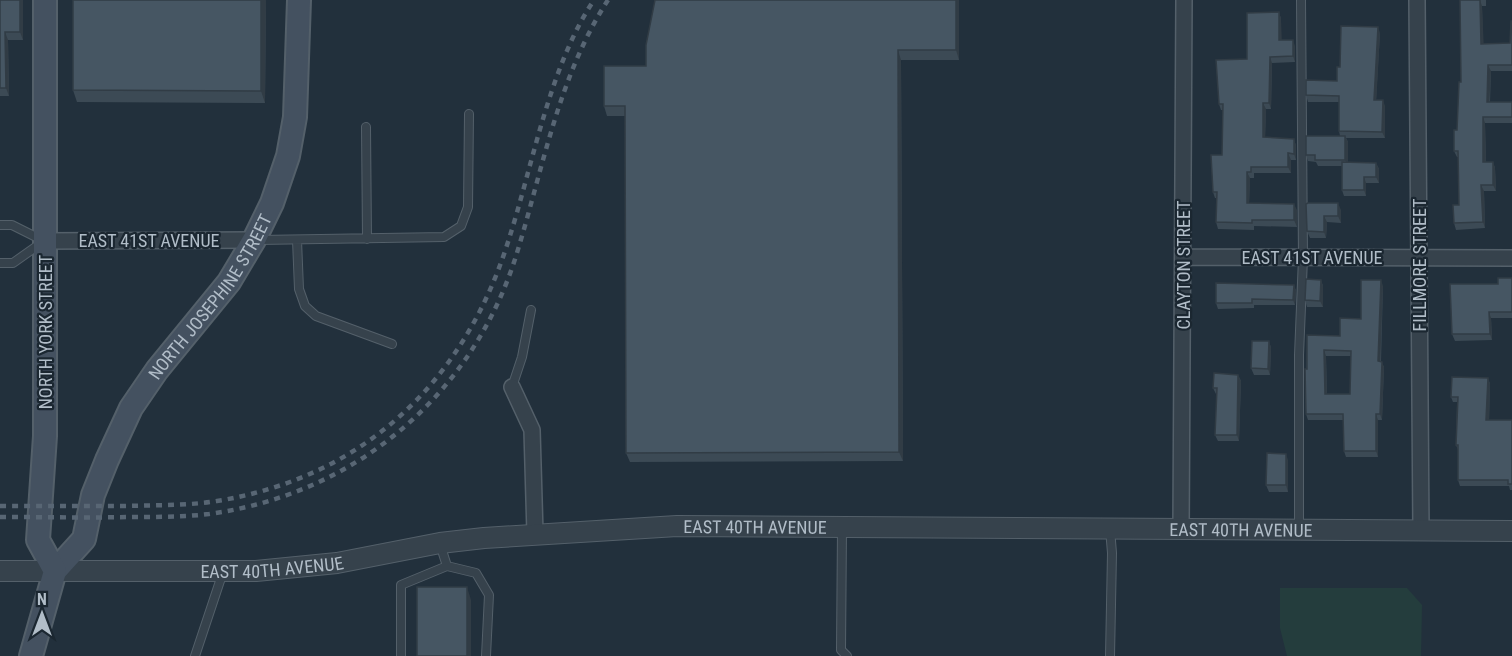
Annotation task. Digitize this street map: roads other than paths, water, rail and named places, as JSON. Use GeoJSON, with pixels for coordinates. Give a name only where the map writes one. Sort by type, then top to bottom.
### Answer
{"type":"FeatureCollection","features":[{"type":"Feature","properties":{"kind":"main road","name":"NORTH YORK STREET"},"geometry":{"type":"LineString","coordinates":[[45,0],[45,436],[38,540],[55,571]]}},
{"type":"Feature","properties":{"kind":"main road","name":"NORTH JOSEPHINE STREET"},"geometry":{"type":"LineString","coordinates":[[55,571],[84,539],[93,495],[106,460],[131,408],[157,370],[229,282],[254,240],[279,184],[292,139],[298,90],[299,0]]}},
{"type":"Feature","properties":{"kind":"main road"},"geometry":{"type":"LineString","coordinates":[[31,656],[55,571]]}},
{"type":"Feature","properties":{"kind":"street","name":"CLAYTON STREET"},"geometry":{"type":"LineString","coordinates":[[1181,530],[1184,0]]}},
{"type":"Feature","properties":{"kind":"street","name":"FILLMORE STREET"},"geometry":{"type":"LineString","coordinates":[[1417,0],[1421,531]]}},
{"type":"Feature","properties":{"kind":"street","name":"EAST 41ST AVENUE"},"geometry":{"type":"LineString","coordinates":[[44,241],[254,240]]}},
{"type":"Feature","properties":{"kind":"street","name":"EAST 41ST AVENUE"},"geometry":{"type":"LineString","coordinates":[[1183,257],[1512,258]]}},
{"type":"Feature","properties":{"kind":"street"},"geometry":{"type":"LineString","coordinates":[[512,387],[532,430],[536,534]]}},
{"type":"Feature","properties":{"kind":"street","name":"EAST 40TH AVENUE"},"geometry":{"type":"LineString","coordinates":[[0,571],[256,571],[316,566],[440,543],[536,534],[677,526],[1512,531]]}},
{"type":"Feature","properties":{"kind":"lane"},"geometry":{"type":"LineString","coordinates":[[1299,530],[1299,355],[1303,258],[1301,0]]}},
{"type":"Feature","properties":{"kind":"lane"},"geometry":{"type":"LineString","coordinates":[[254,240],[444,237],[461,226],[468,207],[470,114]]}},
{"type":"Feature","properties":{"kind":"lane"},"geometry":{"type":"LineString","coordinates":[[366,127],[367,239]]}},
{"type":"Feature","properties":{"kind":"lane"},"geometry":{"type":"LineString","coordinates":[[0,225],[12,225],[44,241],[13,262],[0,263]]}},
{"type":"Feature","properties":{"kind":"lane"},"geometry":{"type":"LineString","coordinates":[[297,240],[299,289],[305,306],[316,316],[392,344]]}},
{"type":"Feature","properties":{"kind":"lane"},"geometry":{"type":"LineString","coordinates":[[512,387],[522,357],[531,309]]}},
{"type":"Feature","properties":{"kind":"lane"},"geometry":{"type":"LineString","coordinates":[[842,527],[842,654]]}},
{"type":"Feature","properties":{"kind":"lane"},"geometry":{"type":"LineString","coordinates":[[1110,528],[1112,554],[1110,656]]}},
{"type":"Feature","properties":{"kind":"lane"},"geometry":{"type":"LineString","coordinates":[[440,543],[447,566]]}},
{"type":"Feature","properties":{"kind":"lane"},"geometry":{"type":"LineString","coordinates":[[401,656],[401,585],[447,566],[476,573],[489,595],[486,656]]}},
{"type":"Feature","properties":{"kind":"lane"},"geometry":{"type":"LineString","coordinates":[[195,656],[224,571]]}},
{"type":"Feature","properties":{"kind":"railway"},"geometry":{"type":"LineString","coordinates":[[0,506],[194,504],[270,489],[318,470],[362,445],[401,415],[435,379],[465,338],[489,292],[508,242],[544,117],[565,55],[578,26],[594,0]]}},
{"type":"Feature","properties":{"kind":"railway"},"geometry":{"type":"LineString","coordinates":[[0,517],[181,516],[209,514],[262,503],[312,485],[359,460],[401,430],[438,394],[470,353],[496,306],[516,256],[564,92],[576,60],[608,0]]}}]}
